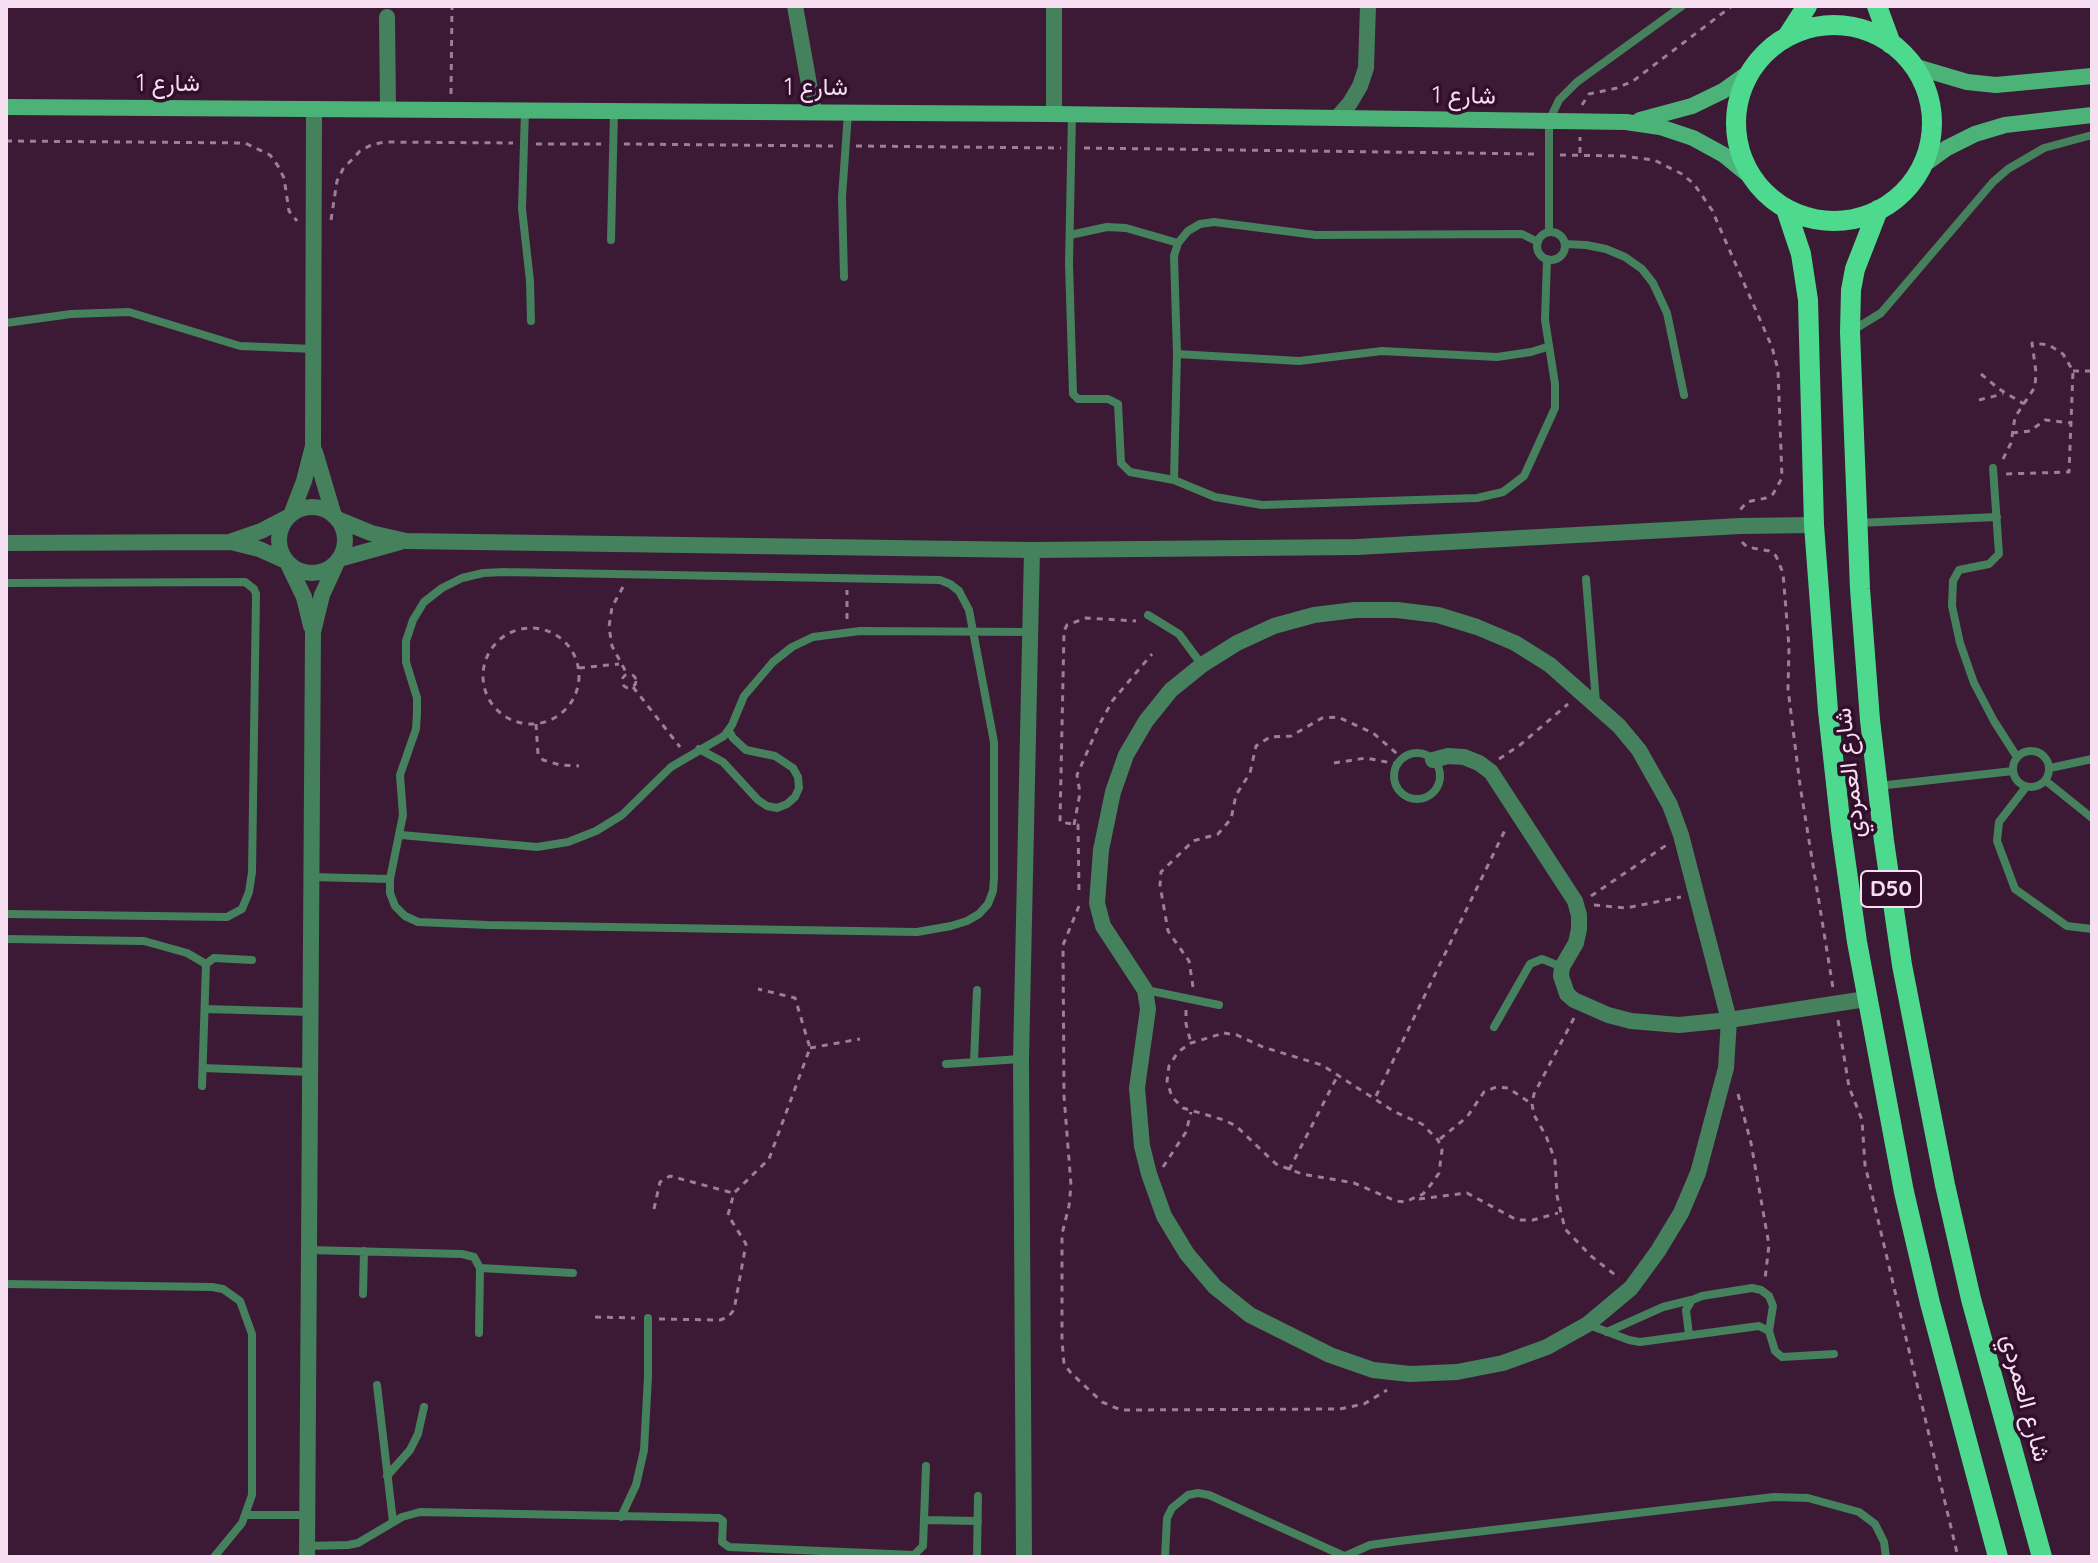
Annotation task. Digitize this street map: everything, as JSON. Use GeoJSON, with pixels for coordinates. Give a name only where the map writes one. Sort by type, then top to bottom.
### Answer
{"type":"FeatureCollection","features":[{"type":"Feature","properties":{"kind":"main road"},"geometry":{"type":"LineString","coordinates":[[1787,37],[1807,6]]}},
{"type":"Feature","properties":{"kind":"main road"},"geometry":{"type":"LineString","coordinates":[[1877,6],[1891,44]]}},
{"type":"Feature","properties":{"kind":"main road"},"geometry":{"type":"LineString","coordinates":[[1851,27],[1872,33],[1891,44],[1913,66],[1924,84],[1931,115],[1929,146],[1911,184],[1896,199],[1878,210],[1856,218],[1832,221],[1808,218],[1773,200],[1751,177],[1740,151],[1735,124],[1739,97],[1751,71],[1773,47],[1807,29],[1851,27]]}},
{"type":"Feature","properties":{"kind":"main road","name":"شارع العمردي"},"geometry":{"type":"LineString","coordinates":[[1786,209],[1801,254],[1808,300],[1814,525],[1828,711],[1841,829],[1866,999],[1904,1192],[1930,1303],[1998,1557]]}},
{"type":"Feature","properties":{"kind":"main road","name":"شارع العمردي"},"geometry":{"type":"LineString","coordinates":[[1878,210],[1855,269],[1850,332],[1856,523],[1864,654],[1877,786],[1902,965],[1945,1185],[1971,1299],[2042,1557]]}},
{"type":"Feature","properties":{"kind":"street"},"geometry":{"type":"LineString","coordinates":[[795,6],[814,112]]}},
{"type":"Feature","properties":{"kind":"street"},"geometry":{"type":"LineString","coordinates":[[1054,6],[1054,114]]}},
{"type":"Feature","properties":{"kind":"street"},"geometry":{"type":"LineString","coordinates":[[1337,118],[1355,95],[1366,68],[1368,6]]}},
{"type":"Feature","properties":{"kind":"street"},"geometry":{"type":"LineString","coordinates":[[387,17],[388,109]]}},
{"type":"Feature","properties":{"kind":"street"},"geometry":{"type":"LineString","coordinates":[[1913,66],[1940,76],[1996,85],[2092,76]]}},
{"type":"Feature","properties":{"kind":"street","name":"شارع 1"},"geometry":{"type":"LineString","coordinates":[[1626,122],[1692,106],[1723,91],[1751,71]]}},
{"type":"Feature","properties":{"kind":"street","name":"شارع 1"},"geometry":{"type":"LineString","coordinates":[[6,107],[1072,114],[1626,122],[1660,127],[1693,138],[1724,155],[1751,177]]}},
{"type":"Feature","properties":{"kind":"street"},"geometry":{"type":"LineString","coordinates":[[313,632],[304,597],[279,539],[304,481],[313,446],[314,109]]}},
{"type":"Feature","properties":{"kind":"street"},"geometry":{"type":"LineString","coordinates":[[1922,166],[1947,148],[1975,134],[2005,125],[2092,115]]}},
{"type":"Feature","properties":{"kind":"street"},"geometry":{"type":"LineString","coordinates":[[307,1551],[313,632],[322,595],[343,551],[344,534],[313,446]]}},
{"type":"Feature","properties":{"kind":"street"},"geometry":{"type":"LineString","coordinates":[[231,542],[308,508],[318,508],[371,533],[406,541],[1032,550],[1357,547],[1740,526],[1814,525]]}},
{"type":"Feature","properties":{"kind":"street"},"geometry":{"type":"LineString","coordinates":[[6,543],[231,542],[259,549],[296,569],[314,573],[331,567],[338,560],[406,541]]}},
{"type":"Feature","properties":{"kind":"street"},"geometry":{"type":"LineString","coordinates":[[1024,1557],[1021,1059],[1032,550]]}},
{"type":"Feature","properties":{"kind":"street"},"geometry":{"type":"LineString","coordinates":[[1397,610],[1438,615],[1477,627],[1550,665],[1596,703],[1619,726],[1647,764],[1670,805],[1681,835],[1729,1020],[1726,1068],[1698,1173],[1681,1213],[1631,1288],[1588,1324],[1547,1347],[1503,1363],[1457,1372],[1410,1374],[1373,1370],[1289,1337],[1250,1315],[1215,1287],[1187,1254],[1164,1216],[1152,1183],[1142,1146],[1137,1088],[1148,1009],[1145,990],[1103,926],[1097,903],[1105,821],[1126,755],[1146,721],[1171,690],[1202,665],[1237,643],[1274,626],[1342,611],[1397,610]]}},
{"type":"Feature","properties":{"kind":"street"},"geometry":{"type":"LineString","coordinates":[[1433,760],[1448,756],[1464,757],[1486,768],[1501,784],[1578,902],[1576,943],[1562,967],[1561,976],[1567,994],[1586,1006],[1608,1015],[1655,1024],[1729,1020],[1866,999]]}},
{"type":"Feature","properties":{"kind":"lane"},"geometry":{"type":"LineString","coordinates":[[1549,232],[1549,121],[1559,100],[1577,82],[1682,6]]}},
{"type":"Feature","properties":{"kind":"lane"},"geometry":{"type":"LineString","coordinates":[[525,110],[522,209],[531,321]]}},
{"type":"Feature","properties":{"kind":"lane"},"geometry":{"type":"LineString","coordinates":[[611,240],[614,111]]}},
{"type":"Feature","properties":{"kind":"lane"},"geometry":{"type":"LineString","coordinates":[[844,277],[842,197],[848,112]]}},
{"type":"Feature","properties":{"kind":"lane"},"geometry":{"type":"LineString","coordinates":[[1072,114],[1070,235],[1073,394],[1078,399],[1108,399],[1118,404],[1121,463],[1130,472],[1174,480],[1215,497],[1262,505],[1477,498],[1503,492],[1524,476],[1555,408],[1555,384],[1545,320],[1547,259]]}},
{"type":"Feature","properties":{"kind":"lane"},"geometry":{"type":"LineString","coordinates":[[1850,332],[1881,313],[1993,182],[2008,169],[2044,148],[2092,135]]}},
{"type":"Feature","properties":{"kind":"lane"},"geometry":{"type":"LineString","coordinates":[[1174,480],[1177,354],[1174,256],[1178,243],[1188,231],[1200,224],[1214,222],[1316,235],[1513,233],[1538,242]]}},
{"type":"Feature","properties":{"kind":"lane"},"geometry":{"type":"LineString","coordinates":[[1070,235],[1107,227],[1126,228],[1178,243]]}},
{"type":"Feature","properties":{"kind":"lane"},"geometry":{"type":"LineString","coordinates":[[1549,232],[1560,235],[1565,244],[1562,255],[1547,259],[1539,252],[1540,237],[1549,232]]}},
{"type":"Feature","properties":{"kind":"lane"},"geometry":{"type":"LineString","coordinates":[[1565,244],[1606,249],[1642,269],[1653,283],[1667,313],[1684,395]]}},
{"type":"Feature","properties":{"kind":"lane"},"geometry":{"type":"LineString","coordinates":[[6,323],[71,314],[129,312],[240,346],[314,349]]}},
{"type":"Feature","properties":{"kind":"lane"},"geometry":{"type":"LineString","coordinates":[[1177,354],[1299,361],[1382,351],[1497,357],[1547,347]]}},
{"type":"Feature","properties":{"kind":"lane"},"geometry":{"type":"LineString","coordinates":[[1994,472],[1999,554],[1989,564],[1959,570],[1953,581],[1952,606],[1960,643],[1974,683],[2017,757],[2013,771],[2015,778],[2026,787],[2033,788],[2046,781],[2050,768],[2043,755],[2030,751],[2017,757]]}},
{"type":"Feature","properties":{"kind":"lane"},"geometry":{"type":"LineString","coordinates":[[1856,523],[1997,517]]}},
{"type":"Feature","properties":{"kind":"lane"},"geometry":{"type":"LineString","coordinates":[[483,573],[848,579],[940,580],[950,584],[966,600],[996,754],[993,891],[988,904],[979,914],[951,926],[917,932],[418,922],[405,916],[395,906],[390,893],[390,879],[401,835],[403,806],[400,775],[416,729],[417,713],[417,698],[406,662],[406,641],[413,620],[424,602],[442,588],[462,578],[483,573]]}},
{"type":"Feature","properties":{"kind":"lane"},"geometry":{"type":"LineString","coordinates":[[1586,579],[1596,703]]}},
{"type":"Feature","properties":{"kind":"lane"},"geometry":{"type":"LineString","coordinates":[[6,583],[245,582],[256,594],[252,872],[242,909],[227,917],[6,914]]}},
{"type":"Feature","properties":{"kind":"lane"},"geometry":{"type":"LineString","coordinates":[[1148,615],[1179,634],[1202,665]]}},
{"type":"Feature","properties":{"kind":"lane"},"geometry":{"type":"LineString","coordinates":[[401,835],[507,847],[537,847],[568,842],[596,831],[622,815],[657,779],[687,756],[729,731],[744,696],[773,662],[792,647],[813,637],[847,631],[1030,632]]}},
{"type":"Feature","properties":{"kind":"lane"},"geometry":{"type":"LineString","coordinates":[[699,749],[723,762],[767,806],[777,808],[795,797],[799,788],[793,768],[775,756],[746,750],[738,745],[729,731]]}},
{"type":"Feature","properties":{"kind":"lane"},"geometry":{"type":"LineString","coordinates":[[1421,753],[1433,760],[1439,771],[1438,785],[1429,795],[1409,797],[1399,789],[1394,777],[1400,761],[1421,753]]}},
{"type":"Feature","properties":{"kind":"lane"},"geometry":{"type":"LineString","coordinates":[[2050,768],[2092,759]]}},
{"type":"Feature","properties":{"kind":"lane"},"geometry":{"type":"LineString","coordinates":[[1877,786],[2013,771]]}},
{"type":"Feature","properties":{"kind":"lane"},"geometry":{"type":"LineString","coordinates":[[2046,781],[2092,818]]}},
{"type":"Feature","properties":{"kind":"lane"},"geometry":{"type":"LineString","coordinates":[[2026,787],[1999,822],[1997,841],[2015,889],[2067,926],[2092,929]]}},
{"type":"Feature","properties":{"kind":"lane"},"geometry":{"type":"LineString","coordinates":[[311,877],[390,879]]}},
{"type":"Feature","properties":{"kind":"lane"},"geometry":{"type":"LineString","coordinates":[[6,939],[144,941],[187,953],[206,964]]}},
{"type":"Feature","properties":{"kind":"lane"},"geometry":{"type":"LineString","coordinates":[[206,964],[214,958],[252,960]]}},
{"type":"Feature","properties":{"kind":"lane"},"geometry":{"type":"LineString","coordinates":[[1494,1027],[1530,964],[1542,959],[1562,967]]}},
{"type":"Feature","properties":{"kind":"lane"},"geometry":{"type":"LineString","coordinates":[[202,1086],[206,964]]}},
{"type":"Feature","properties":{"kind":"lane"},"geometry":{"type":"LineString","coordinates":[[974,1061],[977,990]]}},
{"type":"Feature","properties":{"kind":"lane"},"geometry":{"type":"LineString","coordinates":[[1145,990],[1219,1005]]}},
{"type":"Feature","properties":{"kind":"lane"},"geometry":{"type":"LineString","coordinates":[[205,1009],[311,1012]]}},
{"type":"Feature","properties":{"kind":"lane"},"geometry":{"type":"LineString","coordinates":[[946,1064],[1021,1059]]}},
{"type":"Feature","properties":{"kind":"lane"},"geometry":{"type":"LineString","coordinates":[[203,1068],[310,1072]]}},
{"type":"Feature","properties":{"kind":"lane"},"geometry":{"type":"LineString","coordinates":[[309,1250],[468,1254],[474,1257],[480,1268],[479,1333]]}},
{"type":"Feature","properties":{"kind":"lane"},"geometry":{"type":"LineString","coordinates":[[363,1294],[364,1251]]}},
{"type":"Feature","properties":{"kind":"lane"},"geometry":{"type":"LineString","coordinates":[[480,1268],[573,1273]]}},
{"type":"Feature","properties":{"kind":"lane"},"geometry":{"type":"LineString","coordinates":[[6,1284],[212,1287],[233,1293],[240,1301],[252,1334],[252,1495],[247,1515],[214,1557]]}},
{"type":"Feature","properties":{"kind":"lane"},"geometry":{"type":"LineString","coordinates":[[1607,1332],[1663,1307],[1744,1289],[1761,1290],[1769,1296],[1773,1306],[1769,1331],[1775,1351],[1782,1357],[1834,1354]]}},
{"type":"Feature","properties":{"kind":"lane"},"geometry":{"type":"LineString","coordinates":[[1689,1335],[1686,1310],[1692,1300]]}},
{"type":"Feature","properties":{"kind":"lane"},"geometry":{"type":"LineString","coordinates":[[621,1517],[636,1485],[644,1450],[648,1318]]}},
{"type":"Feature","properties":{"kind":"lane"},"geometry":{"type":"LineString","coordinates":[[1588,1324],[1640,1342],[1759,1326],[1769,1331]]}},
{"type":"Feature","properties":{"kind":"lane"},"geometry":{"type":"LineString","coordinates":[[377,1385],[393,1522]]}},
{"type":"Feature","properties":{"kind":"lane"},"geometry":{"type":"LineString","coordinates":[[387,1476],[410,1450],[418,1434],[424,1407]]}},
{"type":"Feature","properties":{"kind":"lane"},"geometry":{"type":"LineString","coordinates":[[307,1551],[358,1543],[393,1522],[420,1512],[719,1518],[723,1521],[722,1542],[729,1547],[909,1555],[918,1553],[923,1546],[926,1466]]}},
{"type":"Feature","properties":{"kind":"lane"},"geometry":{"type":"LineString","coordinates":[[1165,1557],[1167,1518],[1172,1508],[1188,1495],[1198,1493],[1209,1495],[1343,1556],[1370,1545],[1399,1541],[1774,1497],[1808,1498],[1859,1512],[1875,1524],[1884,1542],[1886,1557]]}},
{"type":"Feature","properties":{"kind":"lane"},"geometry":{"type":"LineString","coordinates":[[977,1557],[978,1496]]}},
{"type":"Feature","properties":{"kind":"lane"},"geometry":{"type":"LineString","coordinates":[[247,1515],[308,1515]]}},
{"type":"Feature","properties":{"kind":"lane"},"geometry":{"type":"LineString","coordinates":[[924,1520],[978,1521]]}},
{"type":"Feature","properties":{"kind":"path"},"geometry":{"type":"LineString","coordinates":[[451,110],[452,6]]}},
{"type":"Feature","properties":{"kind":"path"},"geometry":{"type":"LineString","coordinates":[[1580,155],[1583,102],[1589,94],[1633,81],[1732,6]]}},
{"type":"Feature","properties":{"kind":"path"},"geometry":{"type":"LineString","coordinates":[[6,141],[245,143],[270,155],[278,166],[284,178],[292,216],[302,224],[323,224],[331,220],[337,181],[343,169],[360,151],[384,142],[1549,154],[1639,157],[1654,160],[1682,174],[1694,184],[1712,210],[1772,347],[1778,370],[1782,478],[1773,494],[1742,505],[1739,510],[1741,540],[1744,545],[1769,551],[1781,564],[1789,647],[1788,689],[1800,785],[1849,1087],[1862,1120],[1865,1165],[1958,1557]]}},
{"type":"Feature","properties":{"kind":"path"},"geometry":{"type":"LineString","coordinates":[[2032,343],[2056,348],[2073,371],[2069,472],[1994,472],[2009,451],[2015,417],[2032,394],[2037,380],[2032,343]]}},
{"type":"Feature","properties":{"kind":"path"},"geometry":{"type":"LineString","coordinates":[[2073,371],[2092,371]]}},
{"type":"Feature","properties":{"kind":"path"},"geometry":{"type":"LineString","coordinates":[[1981,374],[2024,404]]}},
{"type":"Feature","properties":{"kind":"path"},"geometry":{"type":"LineString","coordinates":[[1979,400],[2005,393]]}},
{"type":"Feature","properties":{"kind":"path"},"geometry":{"type":"LineString","coordinates":[[2012,433],[2030,431],[2045,420],[2071,423]]}},
{"type":"Feature","properties":{"kind":"path"},"geometry":{"type":"LineString","coordinates":[[633,574],[620,590],[611,617],[612,646],[627,674],[636,680],[633,687]]}},
{"type":"Feature","properties":{"kind":"path"},"geometry":{"type":"LineString","coordinates":[[847,631],[848,579]]}},
{"type":"Feature","properties":{"kind":"path"},"geometry":{"type":"LineString","coordinates":[[520,629],[543,629],[563,640],[579,668],[573,701],[557,717],[536,724],[514,721],[495,709],[482,679],[492,647],[500,639],[520,629]]}},
{"type":"Feature","properties":{"kind":"path"},"geometry":{"type":"LineString","coordinates":[[1074,825],[1080,793],[1077,775],[1102,717],[1152,654]]}},
{"type":"Feature","properties":{"kind":"path"},"geometry":{"type":"LineString","coordinates":[[579,668],[620,664]]}},
{"type":"Feature","properties":{"kind":"path"},"geometry":{"type":"LineString","coordinates":[[627,674],[622,680],[623,684],[633,687]]}},
{"type":"Feature","properties":{"kind":"path"},"geometry":{"type":"LineString","coordinates":[[633,687],[687,756]]}},
{"type":"Feature","properties":{"kind":"path"},"geometry":{"type":"LineString","coordinates":[[1486,768],[1553,719],[1582,691]]}},
{"type":"Feature","properties":{"kind":"path"},"geometry":{"type":"LineString","coordinates":[[1191,1043],[1186,1024],[1193,974],[1189,961],[1168,931],[1159,879],[1165,866],[1193,841],[1218,834],[1231,819],[1236,795],[1250,773],[1256,746],[1270,737],[1291,736],[1322,718],[1338,717],[1373,733],[1400,761]]}},
{"type":"Feature","properties":{"kind":"path"},"geometry":{"type":"LineString","coordinates":[[536,724],[538,754],[543,760],[579,766]]}},
{"type":"Feature","properties":{"kind":"path"},"geometry":{"type":"LineString","coordinates":[[1334,763],[1366,758],[1400,761]]}},
{"type":"Feature","properties":{"kind":"path"},"geometry":{"type":"LineString","coordinates":[[1375,1097],[1515,808]]}},
{"type":"Feature","properties":{"kind":"path"},"geometry":{"type":"LineString","coordinates":[[1578,902],[1681,835]]}},
{"type":"Feature","properties":{"kind":"path"},"geometry":{"type":"LineString","coordinates":[[1578,902],[1626,908],[1696,893]]}},
{"type":"Feature","properties":{"kind":"path"},"geometry":{"type":"LineString","coordinates":[[595,1317],[720,1320],[734,1310],[746,1244],[728,1215],[734,1193],[769,1159],[810,1048],[795,998],[758,989]]}},
{"type":"Feature","properties":{"kind":"path"},"geometry":{"type":"LineString","coordinates":[[1586,1006],[1565,1032],[1532,1104],[1555,1160],[1559,1212],[1565,1229],[1591,1256],[1631,1288]]}},
{"type":"Feature","properties":{"kind":"path"},"geometry":{"type":"LineString","coordinates":[[1415,1200],[1439,1173],[1443,1162],[1438,1140],[1422,1124],[1395,1112],[1338,1075],[1312,1061],[1224,1033],[1191,1043],[1178,1052],[1169,1066],[1167,1081],[1172,1097],[1183,1108],[1236,1126],[1265,1155],[1289,1170],[1354,1183],[1396,1201],[1415,1200],[1467,1193],[1517,1220],[1533,1220],[1559,1212]]}},
{"type":"Feature","properties":{"kind":"path"},"geometry":{"type":"LineString","coordinates":[[810,1048],[860,1039]]}},
{"type":"Feature","properties":{"kind":"path"},"geometry":{"type":"LineString","coordinates":[[1726,1068],[1746,1117],[1769,1245],[1767,1273],[1761,1290]]}},
{"type":"Feature","properties":{"kind":"path"},"geometry":{"type":"LineString","coordinates":[[1289,1170],[1338,1075]]}},
{"type":"Feature","properties":{"kind":"path"},"geometry":{"type":"LineString","coordinates":[[1438,1140],[1467,1117],[1484,1092],[1496,1087],[1508,1088],[1532,1104]]}},
{"type":"Feature","properties":{"kind":"path"},"geometry":{"type":"LineString","coordinates":[[1152,1183],[1186,1132],[1191,1112]]}},
{"type":"Feature","properties":{"kind":"path"},"geometry":{"type":"LineString","coordinates":[[654,1209],[660,1182],[670,1176],[734,1193]]}}]}
